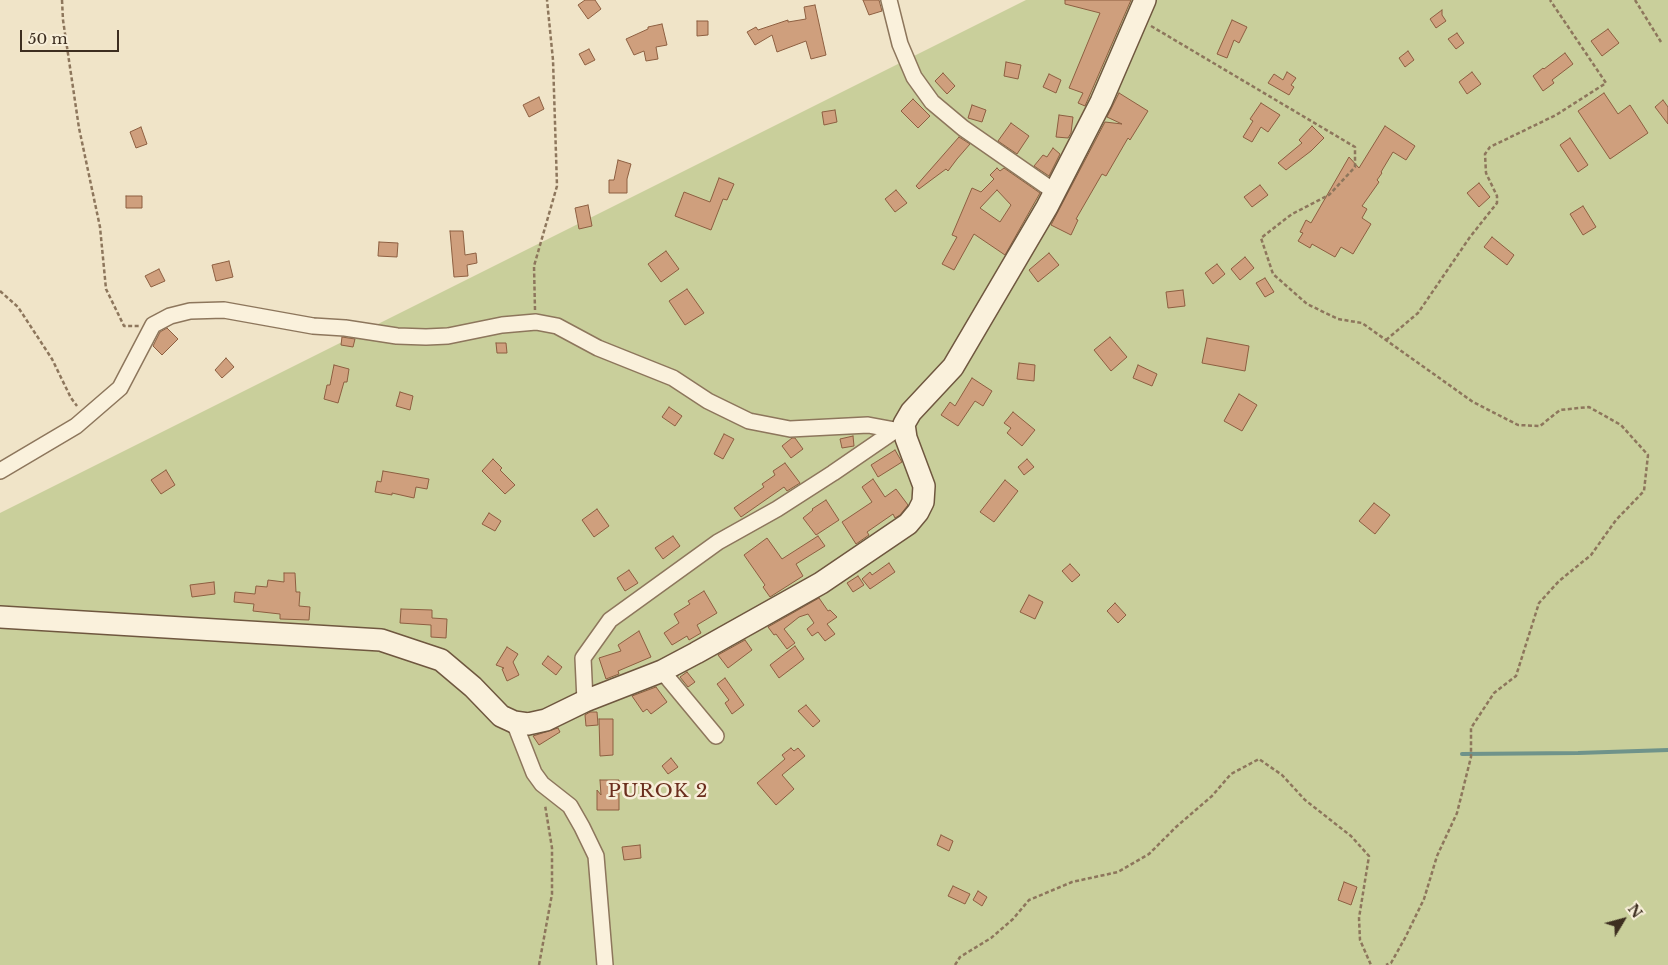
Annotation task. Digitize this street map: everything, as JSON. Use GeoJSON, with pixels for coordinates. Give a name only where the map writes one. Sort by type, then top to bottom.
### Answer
{"type":"FeatureCollection","features":[{"type":"Feature","properties":{"kind":"street"},"geometry":{"type":"LineString","coordinates":[[889,0],[900,44],[914,77],[932,102],[962,128],[1055,192]]}},
{"type":"Feature","properties":{"kind":"street"},"geometry":{"type":"LineString","coordinates":[[585,701],[583,658],[610,620],[718,542],[834,474],[900,427],[911,412],[953,367],[1055,192],[1101,102],[1141,9]]}},
{"type":"Feature","properties":{"kind":"street"},"geometry":{"type":"LineString","coordinates":[[0,471],[76,426],[86,418],[120,388],[153,325],[170,316],[190,311],[224,310],[313,326],[345,328],[397,336],[426,337],[448,336],[486,328],[536,322],[557,326],[598,348],[673,378],[708,401],[749,421],[790,429],[868,425],[900,427]]}},
{"type":"Feature","properties":{"kind":"street"},"geometry":{"type":"LineString","coordinates":[[0,617],[381,640],[441,660],[501,716],[514,722],[528,724],[546,720],[585,701],[662,671],[821,583],[908,524],[918,512],[922,502],[924,486],[900,427]]}},
{"type":"Feature","properties":{"kind":"street"},"geometry":{"type":"LineString","coordinates":[[662,671],[716,736]]}},
{"type":"Feature","properties":{"kind":"street"},"geometry":{"type":"LineString","coordinates":[[514,722],[534,773],[542,784],[570,806],[596,856],[605,965]]}},
{"type":"Feature","properties":{"kind":"path"},"geometry":{"type":"LineString","coordinates":[[62,0],[63,20],[79,128],[100,227],[106,289],[124,326],[153,325]]}},
{"type":"Feature","properties":{"kind":"path"},"geometry":{"type":"LineString","coordinates":[[536,322],[534,266],[557,186],[553,60],[546,0]]}},
{"type":"Feature","properties":{"kind":"path"},"geometry":{"type":"LineString","coordinates":[[1386,340],[1418,313],[1470,237],[1496,203],[1497,196],[1486,173],[1485,154],[1490,147],[1556,114],[1606,83],[1550,0]]}},
{"type":"Feature","properties":{"kind":"path"},"geometry":{"type":"LineString","coordinates":[[1635,0],[1661,42]]}},
{"type":"Feature","properties":{"kind":"path"},"geometry":{"type":"LineString","coordinates":[[1141,9],[1355,147],[1355,167],[1329,195],[1292,214],[1261,238],[1273,274],[1307,304],[1338,319],[1362,323],[1473,402],[1518,425],[1540,426],[1560,410],[1589,407],[1621,425],[1648,455],[1644,491],[1616,520],[1591,555],[1559,582],[1539,603],[1516,676],[1494,693],[1471,728],[1472,757],[1457,813],[1437,856],[1420,906],[1406,938],[1391,964],[1386,965]]}},
{"type":"Feature","properties":{"kind":"path"},"geometry":{"type":"LineString","coordinates":[[0,291],[18,307],[52,359],[71,398],[86,418]]}},
{"type":"Feature","properties":{"kind":"path"},"geometry":{"type":"LineString","coordinates":[[955,965],[960,956],[992,938],[1014,919],[1029,900],[1072,882],[1118,872],[1149,854],[1176,826],[1212,796],[1231,774],[1259,759],[1282,775],[1306,800],[1352,836],[1369,856],[1359,918],[1360,940],[1371,965]]}},
{"type":"Feature","properties":{"kind":"path"},"geometry":{"type":"LineString","coordinates":[[539,965],[552,894],[552,848],[542,784]]}},
{"type":"Feature","properties":{"kind":"green space"},"geometry":{"type":"Polygon","coordinates":[[[1026,0],[1668,0],[1668,965],[0,965],[0,513],[1026,0]]]}},
{"type":"Feature","properties":{"kind":"building"},"geometry":{"type":"Polygon","coordinates":[[[585,0],[595,0],[601,9],[588,19],[578,5],[585,0]]]}},
{"type":"Feature","properties":{"kind":"building"},"geometry":{"type":"Polygon","coordinates":[[[863,0],[879,0],[882,11],[869,15],[863,0]]]}},
{"type":"Feature","properties":{"kind":"building"},"geometry":{"type":"Polygon","coordinates":[[[1065,0],[1131,0],[1085,106],[1078,103],[1083,93],[1069,88],[1100,13],[1065,4],[1065,0]]]}},
{"type":"Feature","properties":{"kind":"building"},"geometry":{"type":"Polygon","coordinates":[[[815,5],[826,55],[811,59],[806,41],[777,52],[772,35],[755,45],[747,32],[756,27],[758,30],[788,20],[788,22],[806,19],[804,7],[815,5]]]}},
{"type":"Feature","properties":{"kind":"building"},"geometry":{"type":"Polygon","coordinates":[[[1442,10],[1442,15],[1446,21],[1436,28],[1430,19],[1442,10]]]}},
{"type":"Feature","properties":{"kind":"building"},"geometry":{"type":"Polygon","coordinates":[[[1232,20],[1247,27],[1239,43],[1234,40],[1227,58],[1217,54],[1232,20]]]}},
{"type":"Feature","properties":{"kind":"building"},"geometry":{"type":"Polygon","coordinates":[[[697,21],[708,21],[708,35],[697,36],[697,21]]]}},
{"type":"Feature","properties":{"kind":"building"},"geometry":{"type":"Polygon","coordinates":[[[662,24],[667,45],[656,47],[658,59],[646,61],[644,51],[634,55],[626,39],[648,29],[648,27],[662,24]]]}},
{"type":"Feature","properties":{"kind":"building"},"geometry":{"type":"Polygon","coordinates":[[[1608,29],[1619,43],[1602,56],[1591,41],[1608,29]]]}},
{"type":"Feature","properties":{"kind":"building"},"geometry":{"type":"Polygon","coordinates":[[[1457,33],[1464,43],[1456,49],[1448,39],[1457,33]]]}},
{"type":"Feature","properties":{"kind":"building"},"geometry":{"type":"Polygon","coordinates":[[[589,49],[595,60],[585,65],[579,54],[589,49]]]}},
{"type":"Feature","properties":{"kind":"building"},"geometry":{"type":"Polygon","coordinates":[[[1408,51],[1414,60],[1405,67],[1399,58],[1408,51]]]}},
{"type":"Feature","properties":{"kind":"building"},"geometry":{"type":"Polygon","coordinates":[[[1565,53],[1573,64],[1552,80],[1554,83],[1543,91],[1533,76],[1565,53]]]}},
{"type":"Feature","properties":{"kind":"building"},"geometry":{"type":"Polygon","coordinates":[[[1006,62],[1021,65],[1018,79],[1004,76],[1006,62]]]}},
{"type":"Feature","properties":{"kind":"building"},"geometry":{"type":"Polygon","coordinates":[[[1287,72],[1296,78],[1291,85],[1294,87],[1289,95],[1268,83],[1274,74],[1283,80],[1287,72]]]}},
{"type":"Feature","properties":{"kind":"building"},"geometry":{"type":"Polygon","coordinates":[[[1472,72],[1481,84],[1467,94],[1459,82],[1472,72]]]}},
{"type":"Feature","properties":{"kind":"building"},"geometry":{"type":"Polygon","coordinates":[[[943,73],[955,86],[947,94],[935,81],[943,73]]]}},
{"type":"Feature","properties":{"kind":"building"},"geometry":{"type":"Polygon","coordinates":[[[1049,74],[1061,80],[1056,93],[1043,87],[1049,74]]]}},
{"type":"Feature","properties":{"kind":"building"},"geometry":{"type":"Polygon","coordinates":[[[1119,93],[1148,111],[1130,140],[1128,138],[1106,176],[1102,174],[1076,219],[1078,220],[1071,235],[1051,225],[1105,122],[1122,124],[1107,117],[1119,93]]]}},
{"type":"Feature","properties":{"kind":"building"},"geometry":{"type":"Polygon","coordinates":[[[1604,93],[1618,114],[1630,105],[1648,133],[1610,159],[1578,111],[1604,93]]]}},
{"type":"Feature","properties":{"kind":"building"},"geometry":{"type":"Polygon","coordinates":[[[539,97],[544,109],[529,117],[523,105],[539,97]]]}},
{"type":"Feature","properties":{"kind":"building"},"geometry":{"type":"Polygon","coordinates":[[[913,99],[930,116],[918,128],[901,111],[913,99]]]}},
{"type":"Feature","properties":{"kind":"building"},"geometry":{"type":"Polygon","coordinates":[[[1663,100],[1668,107],[1668,124],[1655,107],[1663,100]]]}},
{"type":"Feature","properties":{"kind":"building"},"geometry":{"type":"Polygon","coordinates":[[[1261,103],[1280,115],[1268,132],[1261,127],[1252,142],[1243,137],[1253,121],[1250,119],[1261,103]]]}},
{"type":"Feature","properties":{"kind":"building"},"geometry":{"type":"Polygon","coordinates":[[[972,105],[986,110],[982,122],[968,118],[972,105]]]}},
{"type":"Feature","properties":{"kind":"building"},"geometry":{"type":"Polygon","coordinates":[[[835,110],[837,122],[824,125],[822,112],[835,110]]]}},
{"type":"Feature","properties":{"kind":"building"},"geometry":{"type":"Polygon","coordinates":[[[1059,115],[1073,117],[1071,133],[1068,138],[1056,137],[1059,115]]]}},
{"type":"Feature","properties":{"kind":"building"},"geometry":{"type":"Polygon","coordinates":[[[1011,123],[1029,136],[1017,154],[998,141],[1011,123]]]}},
{"type":"Feature","properties":{"kind":"building"},"geometry":{"type":"Polygon","coordinates":[[[1312,126],[1324,138],[1311,151],[1286,170],[1278,163],[1302,143],[1299,140],[1312,126]]]}},
{"type":"Feature","properties":{"kind":"building"},"geometry":{"type":"Polygon","coordinates":[[[1385,126],[1415,146],[1406,160],[1393,152],[1381,172],[1377,180],[1379,182],[1362,206],[1367,209],[1362,218],[1371,224],[1353,254],[1341,247],[1335,257],[1312,244],[1310,248],[1298,241],[1303,233],[1300,232],[1306,220],[1311,223],[1349,157],[1359,168],[1385,126]]]}},
{"type":"Feature","properties":{"kind":"building"},"geometry":{"type":"Polygon","coordinates":[[[141,127],[147,144],[136,148],[130,132],[141,127]]]}},
{"type":"Feature","properties":{"kind":"building"},"geometry":{"type":"Polygon","coordinates":[[[959,137],[970,144],[948,171],[946,169],[919,189],[916,186],[959,137]]]}},
{"type":"Feature","properties":{"kind":"building"},"geometry":{"type":"Polygon","coordinates":[[[1570,138],[1588,165],[1578,172],[1560,145],[1570,138]]]}},
{"type":"Feature","properties":{"kind":"building"},"geometry":{"type":"Polygon","coordinates":[[[1053,148],[1060,154],[1049,176],[1034,166],[1043,155],[1047,157],[1053,148]]]}},
{"type":"Feature","properties":{"kind":"building"},"geometry":{"type":"Polygon","coordinates":[[[618,160],[631,164],[627,179],[627,193],[609,193],[609,180],[614,180],[618,160]]]}},
{"type":"Feature","properties":{"kind":"building"},"geometry":{"type":"Polygon","coordinates":[[[997,168],[1000,171],[1004,168],[1040,193],[1005,255],[974,234],[954,270],[942,264],[957,237],[952,235],[972,188],[981,192],[994,179],[990,175],[997,168]],[[997,190],[980,208],[1000,222],[1011,205],[997,190]]]}},
{"type":"Feature","properties":{"kind":"building"},"geometry":{"type":"Polygon","coordinates":[[[719,178],[734,184],[727,200],[723,199],[711,230],[675,216],[684,192],[710,202],[719,178]]]}},
{"type":"Feature","properties":{"kind":"building"},"geometry":{"type":"Polygon","coordinates":[[[1479,183],[1490,197],[1479,207],[1467,193],[1479,183]]]}},
{"type":"Feature","properties":{"kind":"building"},"geometry":{"type":"Polygon","coordinates":[[[1260,185],[1268,195],[1252,207],[1244,197],[1260,185]]]}},
{"type":"Feature","properties":{"kind":"building"},"geometry":{"type":"Polygon","coordinates":[[[896,190],[907,203],[895,212],[885,199],[896,190]]]}},
{"type":"Feature","properties":{"kind":"building"},"geometry":{"type":"Polygon","coordinates":[[[126,196],[142,196],[142,208],[126,208],[126,196]]]}},
{"type":"Feature","properties":{"kind":"building"},"geometry":{"type":"Polygon","coordinates":[[[588,205],[592,226],[579,229],[575,208],[588,205]]]}},
{"type":"Feature","properties":{"kind":"building"},"geometry":{"type":"Polygon","coordinates":[[[1583,206],[1596,227],[1583,235],[1570,214],[1583,206]]]}},
{"type":"Feature","properties":{"kind":"building"},"geometry":{"type":"Polygon","coordinates":[[[450,231],[463,231],[465,255],[476,253],[477,263],[467,265],[468,276],[454,277],[450,231]]]}},
{"type":"Feature","properties":{"kind":"building"},"geometry":{"type":"Polygon","coordinates":[[[1492,237],[1514,255],[1507,265],[1484,247],[1492,237]]]}},
{"type":"Feature","properties":{"kind":"building"},"geometry":{"type":"Polygon","coordinates":[[[379,242],[398,243],[397,257],[378,256],[379,242]]]}},
{"type":"Feature","properties":{"kind":"building"},"geometry":{"type":"Polygon","coordinates":[[[666,251],[679,269],[661,282],[648,264],[666,251]]]}},
{"type":"Feature","properties":{"kind":"building"},"geometry":{"type":"Polygon","coordinates":[[[1049,253],[1059,265],[1038,282],[1029,270],[1049,253]]]}},
{"type":"Feature","properties":{"kind":"building"},"geometry":{"type":"Polygon","coordinates":[[[1245,257],[1254,268],[1240,280],[1231,269],[1245,257]]]}},
{"type":"Feature","properties":{"kind":"building"},"geometry":{"type":"Polygon","coordinates":[[[229,261],[233,277],[216,281],[212,265],[229,261]]]}},
{"type":"Feature","properties":{"kind":"building"},"geometry":{"type":"Polygon","coordinates":[[[1217,264],[1225,274],[1213,284],[1205,273],[1217,264]]]}},
{"type":"Feature","properties":{"kind":"building"},"geometry":{"type":"Polygon","coordinates":[[[159,269],[165,281],[151,287],[145,276],[159,269]]]}},
{"type":"Feature","properties":{"kind":"building"},"geometry":{"type":"Polygon","coordinates":[[[1265,278],[1274,292],[1265,297],[1256,283],[1265,278]]]}},
{"type":"Feature","properties":{"kind":"building"},"geometry":{"type":"Polygon","coordinates":[[[687,289],[704,313],[685,325],[669,301],[687,289]]]}},
{"type":"Feature","properties":{"kind":"building"},"geometry":{"type":"Polygon","coordinates":[[[1183,290],[1185,306],[1168,308],[1166,292],[1183,290]]]}},
{"type":"Feature","properties":{"kind":"building"},"geometry":{"type":"Polygon","coordinates":[[[167,328],[178,339],[162,355],[153,346],[160,332],[167,328]]]}},
{"type":"Feature","properties":{"kind":"building"},"geometry":{"type":"Polygon","coordinates":[[[342,337],[355,339],[353,347],[341,345],[342,337]]]}},
{"type":"Feature","properties":{"kind":"building"},"geometry":{"type":"Polygon","coordinates":[[[1110,337],[1127,357],[1111,371],[1094,350],[1110,337]]]}},
{"type":"Feature","properties":{"kind":"building"},"geometry":{"type":"Polygon","coordinates":[[[1207,338],[1249,346],[1245,371],[1202,363],[1207,338]]]}},
{"type":"Feature","properties":{"kind":"building"},"geometry":{"type":"Polygon","coordinates":[[[496,343],[506,343],[507,353],[497,353],[496,343]]]}},
{"type":"Feature","properties":{"kind":"building"},"geometry":{"type":"Polygon","coordinates":[[[226,358],[234,367],[222,378],[215,370],[226,358]]]}},
{"type":"Feature","properties":{"kind":"building"},"geometry":{"type":"Polygon","coordinates":[[[1019,363],[1035,365],[1034,381],[1017,379],[1019,363]]]}},
{"type":"Feature","properties":{"kind":"building"},"geometry":{"type":"Polygon","coordinates":[[[334,365],[349,369],[347,382],[344,382],[338,403],[324,399],[327,385],[330,385],[334,365]]]}},
{"type":"Feature","properties":{"kind":"building"},"geometry":{"type":"Polygon","coordinates":[[[1138,365],[1157,374],[1152,386],[1133,378],[1138,365]]]}},
{"type":"Feature","properties":{"kind":"building"},"geometry":{"type":"Polygon","coordinates":[[[972,378],[992,391],[983,406],[975,401],[958,426],[941,415],[950,402],[955,406],[972,378]]]}},
{"type":"Feature","properties":{"kind":"building"},"geometry":{"type":"Polygon","coordinates":[[[400,392],[413,396],[410,410],[396,406],[400,392]]]}},
{"type":"Feature","properties":{"kind":"building"},"geometry":{"type":"Polygon","coordinates":[[[1239,394],[1257,405],[1242,431],[1224,421],[1239,394]]]}},
{"type":"Feature","properties":{"kind":"building"},"geometry":{"type":"Polygon","coordinates":[[[669,407],[682,416],[675,426],[662,417],[669,407]]]}},
{"type":"Feature","properties":{"kind":"building"},"geometry":{"type":"Polygon","coordinates":[[[1013,412],[1035,430],[1022,446],[1007,433],[1011,428],[1004,423],[1013,412]]]}},
{"type":"Feature","properties":{"kind":"building"},"geometry":{"type":"Polygon","coordinates":[[[724,434],[734,439],[723,459],[714,454],[724,434]]]}},
{"type":"Feature","properties":{"kind":"building"},"geometry":{"type":"Polygon","coordinates":[[[853,436],[854,446],[842,448],[840,439],[853,436]]]}},
{"type":"Feature","properties":{"kind":"building"},"geometry":{"type":"Polygon","coordinates":[[[792,438],[795,438],[803,449],[791,458],[782,446],[792,438]]]}},
{"type":"Feature","properties":{"kind":"building"},"geometry":{"type":"Polygon","coordinates":[[[895,450],[902,462],[878,477],[871,465],[895,450]]]}},
{"type":"Feature","properties":{"kind":"building"},"geometry":{"type":"Polygon","coordinates":[[[493,459],[502,468],[500,470],[515,485],[505,494],[482,471],[493,459]]]}},
{"type":"Feature","properties":{"kind":"building"},"geometry":{"type":"Polygon","coordinates":[[[1027,459],[1034,467],[1024,475],[1018,467],[1027,459]]]}},
{"type":"Feature","properties":{"kind":"building"},"geometry":{"type":"Polygon","coordinates":[[[785,463],[800,483],[787,491],[784,487],[741,517],[734,508],[764,487],[762,484],[775,475],[773,471],[785,463]]]}},
{"type":"Feature","properties":{"kind":"building"},"geometry":{"type":"Polygon","coordinates":[[[166,470],[175,485],[161,494],[151,480],[166,470]]]}},
{"type":"Feature","properties":{"kind":"building"},"geometry":{"type":"Polygon","coordinates":[[[383,471],[429,479],[427,489],[416,487],[414,498],[392,493],[392,495],[375,492],[377,481],[381,482],[383,471]]]}},
{"type":"Feature","properties":{"kind":"building"},"geometry":{"type":"Polygon","coordinates":[[[873,479],[885,497],[896,489],[908,505],[900,515],[895,518],[893,514],[867,532],[869,535],[856,544],[842,522],[872,502],[862,487],[873,479]]]}},
{"type":"Feature","properties":{"kind":"building"},"geometry":{"type":"Polygon","coordinates":[[[1005,480],[1018,491],[994,522],[980,512],[1005,480]]]}},
{"type":"Feature","properties":{"kind":"building"},"geometry":{"type":"Polygon","coordinates":[[[826,500],[839,520],[816,535],[803,518],[812,509],[826,500]]]}},
{"type":"Feature","properties":{"kind":"building"},"geometry":{"type":"Polygon","coordinates":[[[1374,503],[1390,515],[1375,534],[1359,521],[1374,503]]]}},
{"type":"Feature","properties":{"kind":"building"},"geometry":{"type":"Polygon","coordinates":[[[597,509],[609,526],[594,537],[582,520],[597,509]]]}},
{"type":"Feature","properties":{"kind":"building"},"geometry":{"type":"Polygon","coordinates":[[[489,513],[501,521],[495,531],[482,524],[489,513]]]}},
{"type":"Feature","properties":{"kind":"building"},"geometry":{"type":"Polygon","coordinates":[[[673,536],[680,546],[663,559],[655,548],[673,536]]]}},
{"type":"Feature","properties":{"kind":"building"},"geometry":{"type":"Polygon","coordinates":[[[818,536],[825,546],[796,564],[803,576],[770,597],[763,587],[765,585],[744,555],[767,538],[782,559],[818,536]]]}},
{"type":"Feature","properties":{"kind":"building"},"geometry":{"type":"Polygon","coordinates":[[[889,563],[895,572],[870,589],[862,579],[870,572],[872,575],[889,563]]]}},
{"type":"Feature","properties":{"kind":"building"},"geometry":{"type":"Polygon","coordinates":[[[1070,564],[1080,575],[1072,582],[1062,571],[1070,564]]]}},
{"type":"Feature","properties":{"kind":"building"},"geometry":{"type":"Polygon","coordinates":[[[629,570],[638,583],[625,591],[617,578],[629,570]]]}},
{"type":"Feature","properties":{"kind":"building"},"geometry":{"type":"Polygon","coordinates":[[[284,573],[295,573],[296,592],[300,592],[299,606],[310,607],[309,620],[280,619],[280,614],[253,611],[254,604],[234,602],[235,592],[255,594],[256,586],[267,587],[268,580],[284,582],[284,573]]]}},
{"type":"Feature","properties":{"kind":"building"},"geometry":{"type":"Polygon","coordinates":[[[858,576],[864,585],[853,592],[847,583],[858,576]]]}},
{"type":"Feature","properties":{"kind":"building"},"geometry":{"type":"Polygon","coordinates":[[[214,582],[215,594],[192,597],[190,585],[214,582]]]}},
{"type":"Feature","properties":{"kind":"building"},"geometry":{"type":"Polygon","coordinates":[[[704,591],[717,613],[697,625],[701,633],[689,640],[687,636],[672,645],[664,633],[679,623],[674,614],[690,604],[688,601],[704,591]]]}},
{"type":"Feature","properties":{"kind":"building"},"geometry":{"type":"Polygon","coordinates":[[[1029,595],[1043,602],[1035,619],[1020,612],[1029,595]]]}},
{"type":"Feature","properties":{"kind":"building"},"geometry":{"type":"Polygon","coordinates":[[[819,598],[828,611],[830,610],[837,617],[827,624],[835,634],[825,641],[818,632],[812,636],[807,629],[814,623],[808,614],[799,617],[784,629],[795,643],[787,649],[768,627],[819,598]]]}},
{"type":"Feature","properties":{"kind":"building"},"geometry":{"type":"Polygon","coordinates":[[[1115,603],[1126,615],[1118,623],[1107,611],[1115,603]]]}},
{"type":"Feature","properties":{"kind":"building"},"geometry":{"type":"Polygon","coordinates":[[[401,609],[432,610],[432,618],[447,619],[446,638],[431,637],[431,625],[400,623],[401,609]]]}},
{"type":"Feature","properties":{"kind":"building"},"geometry":{"type":"Polygon","coordinates":[[[639,631],[651,657],[618,671],[619,674],[606,679],[599,658],[621,651],[618,645],[639,631]]]}},
{"type":"Feature","properties":{"kind":"building"},"geometry":{"type":"Polygon","coordinates":[[[745,640],[752,650],[728,668],[718,655],[745,640]]]}},
{"type":"Feature","properties":{"kind":"building"},"geometry":{"type":"Polygon","coordinates":[[[795,646],[804,659],[779,678],[770,665],[795,646]]]}},
{"type":"Feature","properties":{"kind":"building"},"geometry":{"type":"Polygon","coordinates":[[[507,647],[518,654],[513,662],[519,675],[507,681],[502,669],[504,668],[496,665],[507,647]]]}},
{"type":"Feature","properties":{"kind":"building"},"geometry":{"type":"Polygon","coordinates":[[[548,656],[562,667],[556,675],[542,664],[548,656]]]}},
{"type":"Feature","properties":{"kind":"building"},"geometry":{"type":"Polygon","coordinates":[[[687,672],[695,682],[688,687],[680,677],[687,672]]]}},
{"type":"Feature","properties":{"kind":"building"},"geometry":{"type":"Polygon","coordinates":[[[725,678],[744,705],[732,714],[725,703],[729,700],[717,684],[725,678]]]}},
{"type":"Feature","properties":{"kind":"building"},"geometry":{"type":"Polygon","coordinates":[[[656,687],[667,702],[651,714],[647,709],[643,712],[632,696],[656,687]]]}},
{"type":"Feature","properties":{"kind":"building"},"geometry":{"type":"Polygon","coordinates":[[[806,705],[820,721],[813,727],[798,711],[806,705]]]}},
{"type":"Feature","properties":{"kind":"building"},"geometry":{"type":"Polygon","coordinates":[[[590,712],[597,712],[598,725],[586,726],[585,715],[590,712]]]}},
{"type":"Feature","properties":{"kind":"building"},"geometry":{"type":"Polygon","coordinates":[[[599,719],[613,719],[613,755],[600,756],[599,719]]]}},
{"type":"Feature","properties":{"kind":"building"},"geometry":{"type":"Polygon","coordinates":[[[558,728],[560,732],[539,745],[533,736],[558,728]]]}},
{"type":"Feature","properties":{"kind":"building"},"geometry":{"type":"Polygon","coordinates":[[[791,748],[794,751],[798,748],[805,756],[782,775],[794,789],[776,805],[757,783],[785,759],[782,755],[791,748]]]}},
{"type":"Feature","properties":{"kind":"building"},"geometry":{"type":"Polygon","coordinates":[[[671,758],[678,767],[668,774],[662,766],[671,758]]]}},
{"type":"Feature","properties":{"kind":"building"},"geometry":{"type":"Polygon","coordinates":[[[600,780],[619,780],[619,810],[597,810],[597,790],[601,795],[600,780]]]}},
{"type":"Feature","properties":{"kind":"building"},"geometry":{"type":"Polygon","coordinates":[[[941,835],[953,841],[949,851],[937,845],[941,835]]]}},
{"type":"Feature","properties":{"kind":"building"},"geometry":{"type":"Polygon","coordinates":[[[640,845],[641,858],[624,860],[622,847],[640,845]]]}},
{"type":"Feature","properties":{"kind":"building"},"geometry":{"type":"Polygon","coordinates":[[[1344,882],[1357,887],[1351,905],[1338,900],[1344,882]]]}},
{"type":"Feature","properties":{"kind":"building"},"geometry":{"type":"Polygon","coordinates":[[[953,886],[970,894],[965,904],[948,896],[953,886]]]}},
{"type":"Feature","properties":{"kind":"building"},"geometry":{"type":"Polygon","coordinates":[[[978,891],[987,897],[982,906],[973,900],[978,891]]]}},
{"type":"Feature","properties":{"kind":"waterway"},"geometry":{"type":"LineString","coordinates":[[1462,754],[1668,750]]}},
{"type":"Feature","properties":{"kind":"district","name":"PUROK 2"},"geometry":{"type":"Point","coordinates":[658,792]}}]}
